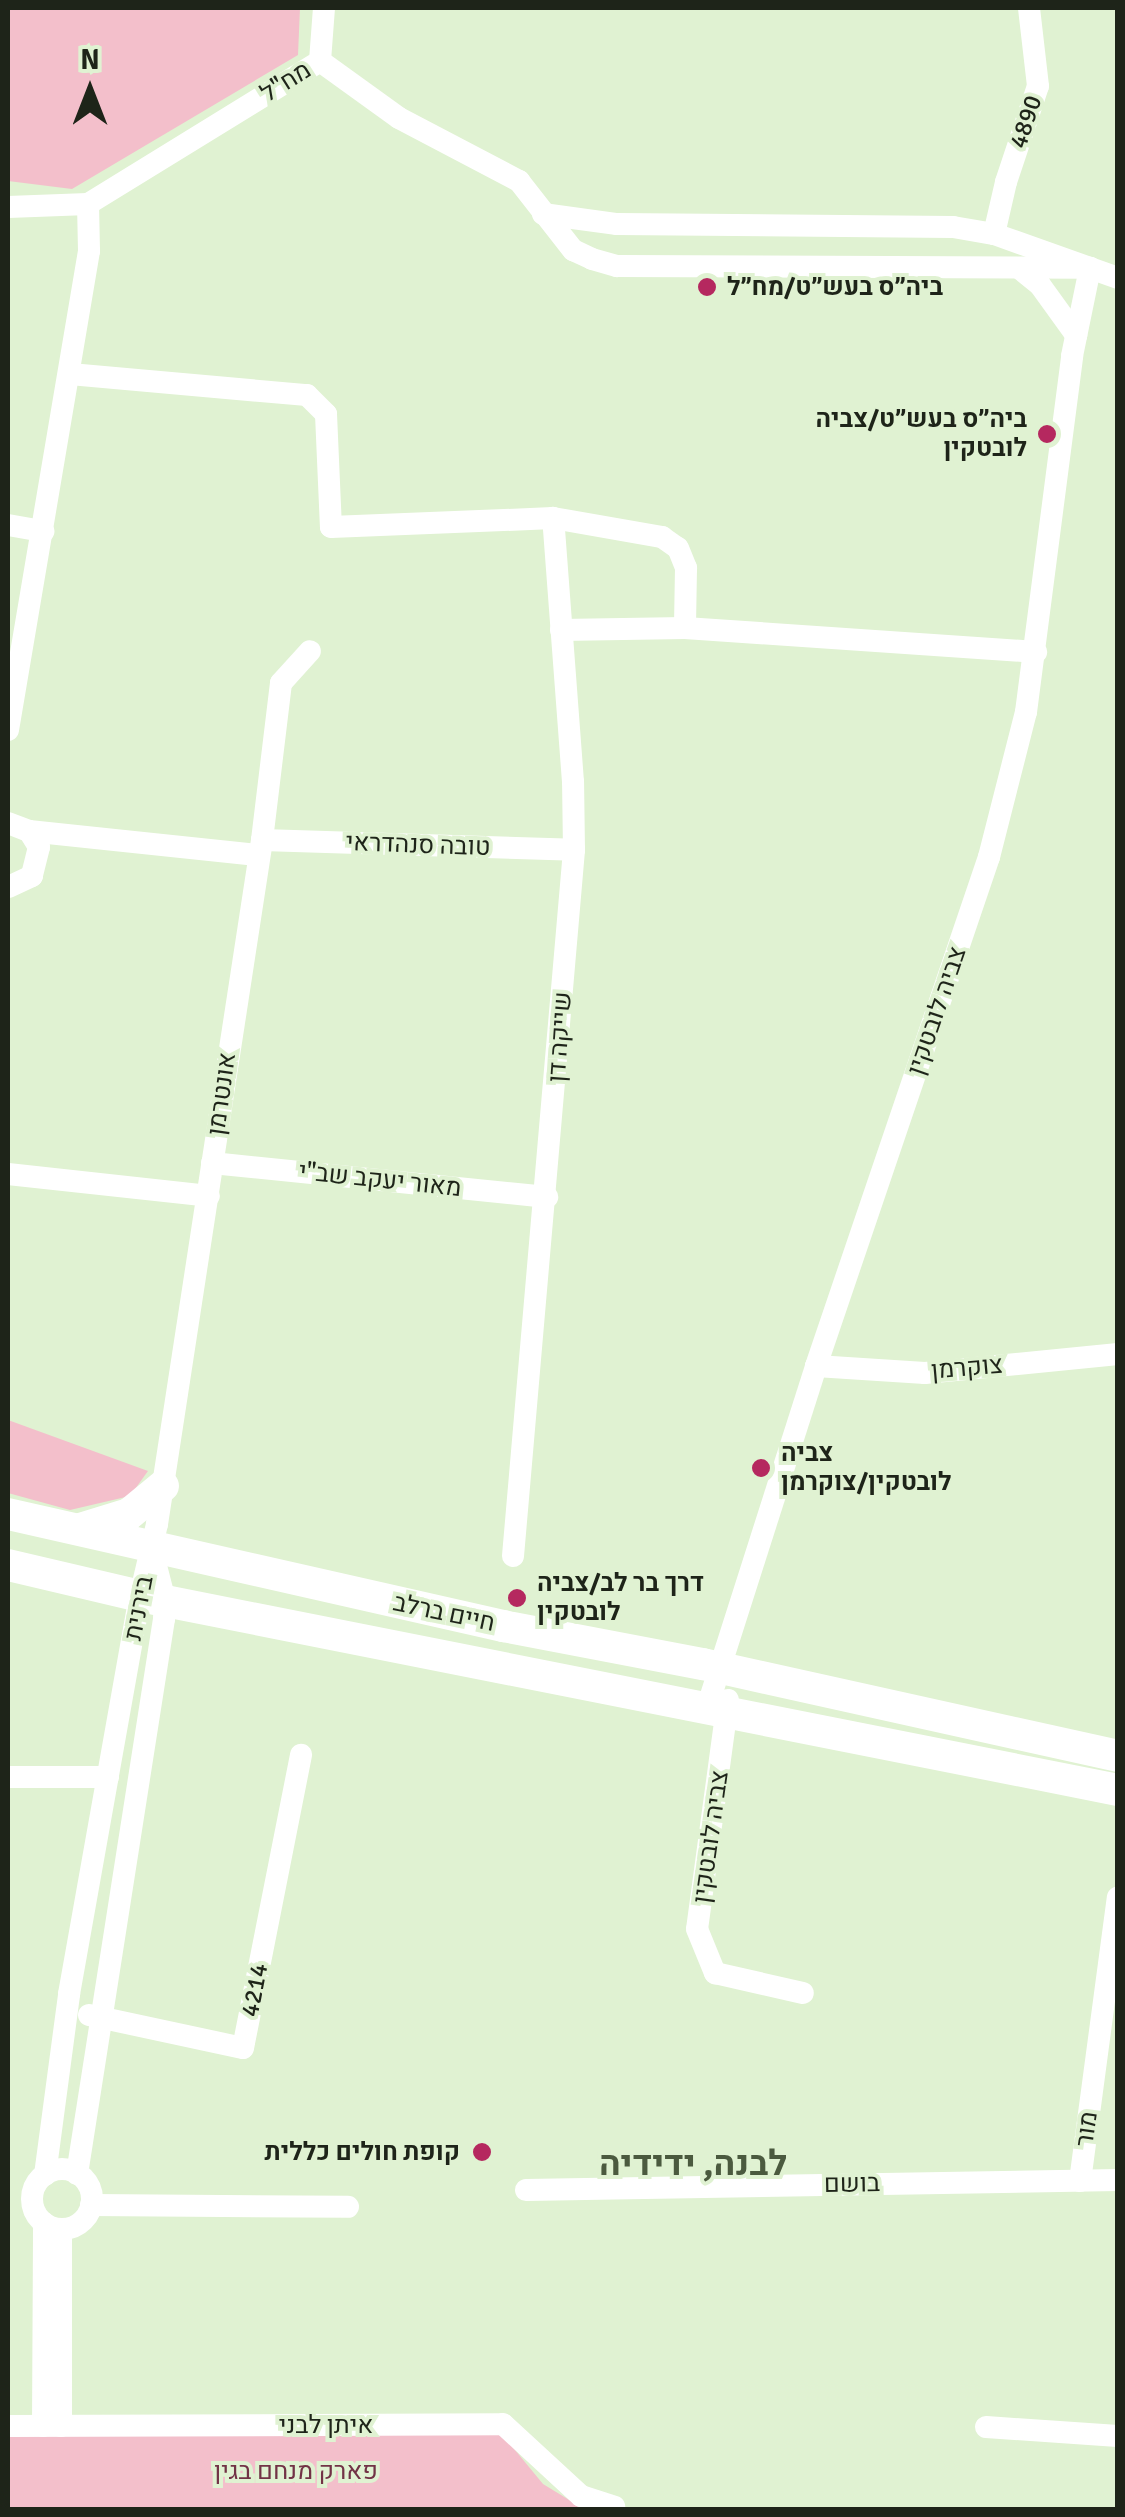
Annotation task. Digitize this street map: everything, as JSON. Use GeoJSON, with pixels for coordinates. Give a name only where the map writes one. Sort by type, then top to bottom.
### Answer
{"type":"FeatureCollection","features":[{"type":"Feature","properties":{"kind":"main road"},"geometry":{"type":"LineString","coordinates":[[75,1530],[129,1514],[163,1486]]}},
{"type":"Feature","properties":{"kind":"main road","name":"חיים ברלב"},"geometry":{"type":"LineString","coordinates":[[8,1514],[504,1626],[720,1668],[1118,1756]]}},
{"type":"Feature","properties":{"kind":"main road","name":"חיים ברלב"},"geometry":{"type":"LineString","coordinates":[[8,1564],[152,1598],[1118,1790]]}},
{"type":"Feature","properties":{"kind":"street"},"geometry":{"type":"LineString","coordinates":[[320,61],[324,8]]}},
{"type":"Feature","properties":{"kind":"street","name":"4890"},"geometry":{"type":"LineString","coordinates":[[994,234],[1006,182],[1038,86],[1029,8]]}},
{"type":"Feature","properties":{"kind":"street","name":"מח\"ל"},"geometry":{"type":"LineString","coordinates":[[8,207],[88,204],[320,61],[399,118],[518,181],[573,250],[617,266],[1090,268]]}},
{"type":"Feature","properties":{"kind":"street"},"geometry":{"type":"LineString","coordinates":[[8,730],[89,251],[88,204]]}},
{"type":"Feature","properties":{"kind":"street","name":"מח\"ל"},"geometry":{"type":"LineString","coordinates":[[543,214],[583,222],[918,224],[994,234],[1118,278]]}},
{"type":"Feature","properties":{"kind":"street"},"geometry":{"type":"LineString","coordinates":[[1019,268],[1040,285],[1076,335]]}},
{"type":"Feature","properties":{"kind":"street","name":"צביה לובטקין"},"geometry":{"type":"LineString","coordinates":[[803,1993],[715,1973],[697,1929],[720,1668],[816,1366],[989,857],[1026,712],[1076,335],[1090,268]]}},
{"type":"Feature","properties":{"kind":"street"},"geometry":{"type":"LineString","coordinates":[[70,374],[307,395],[326,414],[331,526],[553,518],[662,537],[678,548],[686,568],[684,628]]}},
{"type":"Feature","properties":{"kind":"street","name":"שייקה דן"},"geometry":{"type":"LineString","coordinates":[[513,1556],[548,1197],[574,850],[553,518]]}},
{"type":"Feature","properties":{"kind":"street"},"geometry":{"type":"LineString","coordinates":[[8,525],[43,531]]}},
{"type":"Feature","properties":{"kind":"street"},"geometry":{"type":"LineString","coordinates":[[561,630],[684,628],[1036,652]]}},
{"type":"Feature","properties":{"kind":"street","name":"אונטרמן"},"geometry":{"type":"LineString","coordinates":[[152,1548],[260,848],[281,683],[310,650]]}},
{"type":"Feature","properties":{"kind":"street"},"geometry":{"type":"LineString","coordinates":[[8,888],[24,883],[38,866],[39,847],[18,827]]}},
{"type":"Feature","properties":{"kind":"street","name":"טובה סנהדראי"},"geometry":{"type":"LineString","coordinates":[[18,827],[260,848],[574,850]]}},
{"type":"Feature","properties":{"kind":"street","name":"מאור יעקב שב\"י"},"geometry":{"type":"LineString","coordinates":[[212,1164],[548,1197]]}},
{"type":"Feature","properties":{"kind":"street"},"geometry":{"type":"LineString","coordinates":[[8,1174],[208,1196]]}},
{"type":"Feature","properties":{"kind":"street","name":"צוקרמן"},"geometry":{"type":"LineString","coordinates":[[816,1366],[925,1373],[1118,1354]]}},
{"type":"Feature","properties":{"kind":"street","name":"בירנית"},"geometry":{"type":"LineString","coordinates":[[77,2174],[152,1598],[152,1548]]}},
{"type":"Feature","properties":{"kind":"street","name":"בירנית"},"geometry":{"type":"LineString","coordinates":[[45,2175],[66,2012],[108,1777],[152,1598]]}},
{"type":"Feature","properties":{"kind":"street","name":"4214"},"geometry":{"type":"LineString","coordinates":[[66,2012],[243,2048],[301,1755]]}},
{"type":"Feature","properties":{"kind":"street"},"geometry":{"type":"LineString","coordinates":[[8,1777],[108,1777]]}},
{"type":"Feature","properties":{"kind":"street","name":"מור"},"geometry":{"type":"LineString","coordinates":[[1080,2181],[1118,1898]]}},
{"type":"Feature","properties":{"kind":"street"},"geometry":{"type":"LineString","coordinates":[[32,2198],[45,2175],[61,2170],[77,2174],[90,2190],[91,2204],[84,2220],[53,2226]]}},
{"type":"Feature","properties":{"kind":"street","name":"בושם"},"geometry":{"type":"LineString","coordinates":[[526,2190],[1118,2180]]}},
{"type":"Feature","properties":{"kind":"street"},"geometry":{"type":"LineString","coordinates":[[8,2200],[32,2198]]}},
{"type":"Feature","properties":{"kind":"street"},"geometry":{"type":"LineString","coordinates":[[32,2198],[53,2226],[52,2426]]}},
{"type":"Feature","properties":{"kind":"street"},"geometry":{"type":"LineString","coordinates":[[91,2204],[348,2208]]}},
{"type":"Feature","properties":{"kind":"street","name":"איתן לבני"},"geometry":{"type":"LineString","coordinates":[[8,2426],[503,2424],[581,2496],[614,2506]]}},
{"type":"Feature","properties":{"kind":"street"},"geometry":{"type":"LineString","coordinates":[[986,2427],[1118,2436]]}},
{"type":"Feature","properties":{"kind":"green space"},"geometry":{"type":"Polygon","coordinates":[[[8,8],[300,8],[298,55],[72,189],[8,181],[8,8]]]}},
{"type":"Feature","properties":{"kind":"green space"},"geometry":{"type":"Polygon","coordinates":[[[8,1420],[148,1471],[130,1496],[70,1510],[8,1493],[8,1420]]]}},
{"type":"Feature","properties":{"kind":"green space","name":"פארק מנחם בגין"},"geometry":{"type":"Polygon","coordinates":[[[501,2433],[543,2484],[584,2509],[8,2509],[8,2435],[501,2433]]]}},
{"type":"Feature","properties":{"kind":"place","name":"ביה״ס בעש״ט/מח״ל"},"geometry":{"type":"Point","coordinates":[707,287]}},
{"type":"Feature","properties":{"kind":"place","name":"ביה״ס בעש״ט/צביה לובטקין"},"geometry":{"type":"Point","coordinates":[1047,434]}},
{"type":"Feature","properties":{"kind":"place","name":"צביה לובטקין/צוקרמן"},"geometry":{"type":"Point","coordinates":[761,1468]}},
{"type":"Feature","properties":{"kind":"place","name":"דרך בר לב/צביה לובטקין"},"geometry":{"type":"Point","coordinates":[517,1598]}},
{"type":"Feature","properties":{"kind":"place","name":"קופת חולים כללית"},"geometry":{"type":"Point","coordinates":[482,2152]}},
{"type":"Feature","properties":{"kind":"district","name":"לבנה, ידידיה"},"geometry":{"type":"Point","coordinates":[693,2164]}}]}
